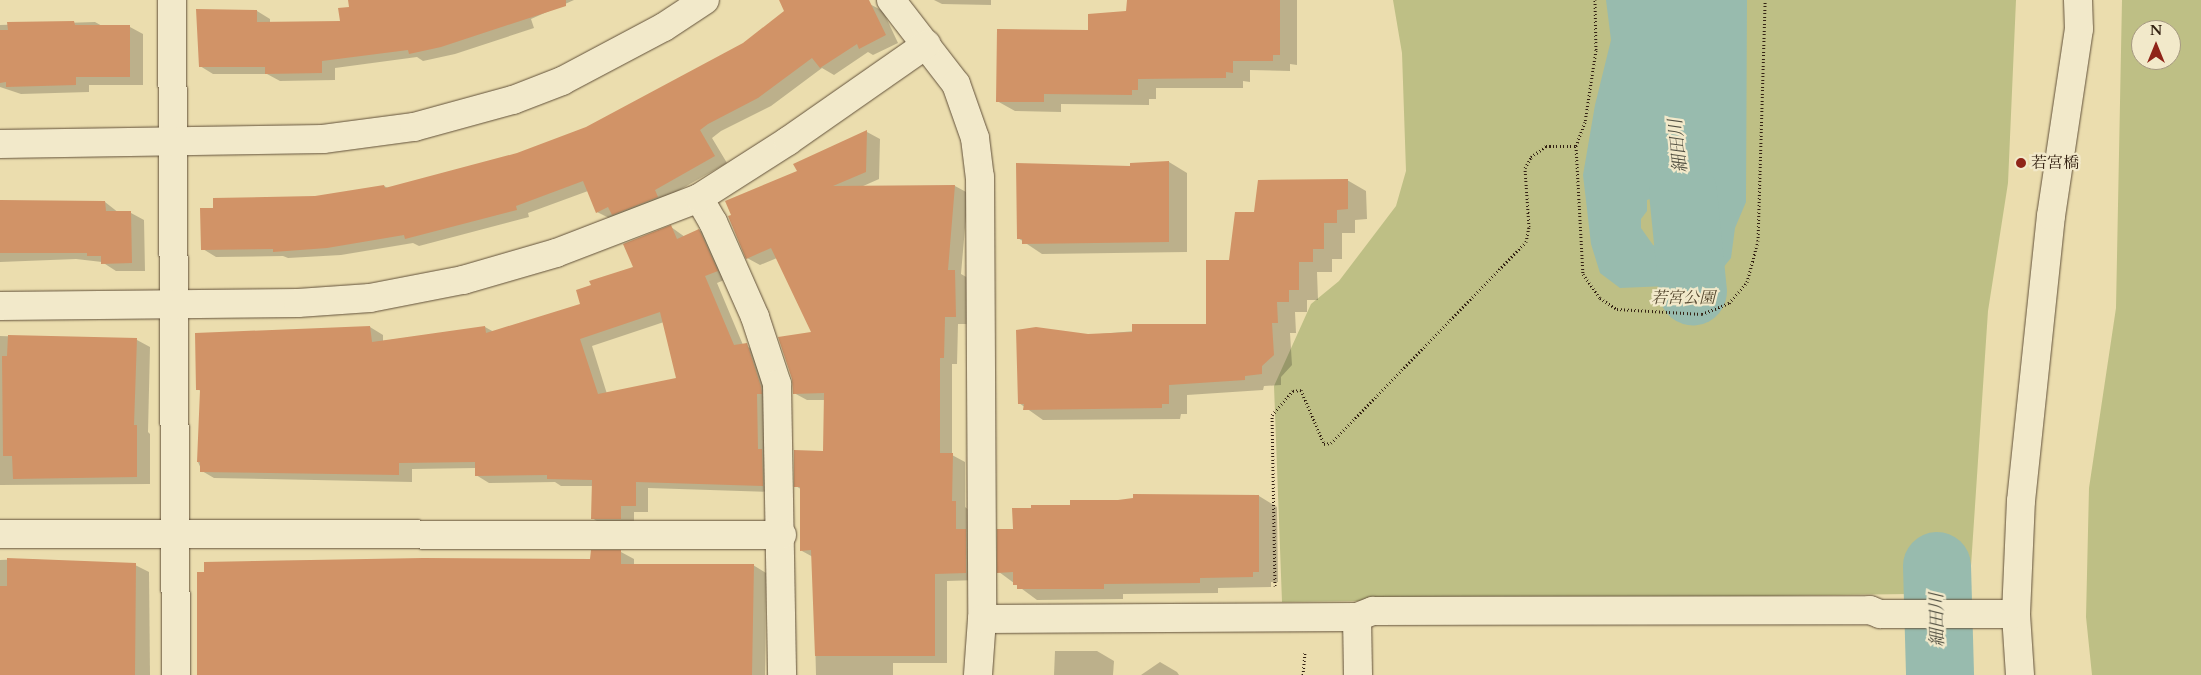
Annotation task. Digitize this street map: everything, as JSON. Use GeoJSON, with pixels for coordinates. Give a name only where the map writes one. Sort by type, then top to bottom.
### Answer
{"type":"FeatureCollection","features":[{"type":"Feature","properties":{"kind":"street"},"geometry":{"type":"LineString","coordinates":[[172,0],[176,675]]}},
{"type":"Feature","properties":{"kind":"street"},"geometry":{"type":"LineString","coordinates":[[0,144],[172,144],[323,139],[414,127],[460,115],[562,81],[656,31],[705,0]]}},
{"type":"Feature","properties":{"kind":"street"},"geometry":{"type":"LineString","coordinates":[[891,0],[927,44],[956,84],[975,138],[980,177],[982,619],[978,675]]}},
{"type":"Feature","properties":{"kind":"street"},"geometry":{"type":"LineString","coordinates":[[2020,675],[2016,614],[2021,502],[2051,216],[2079,28],[2078,0]]}},
{"type":"Feature","properties":{"kind":"street"},"geometry":{"type":"LineString","coordinates":[[0,306],[173,306],[370,298],[463,280],[556,253],[699,198],[788,141],[927,44]]}},
{"type":"Feature","properties":{"kind":"street"},"geometry":{"type":"LineString","coordinates":[[699,198],[713,222],[755,317],[776,384],[782,535],[782,675]]}},
{"type":"Feature","properties":{"kind":"street"},"geometry":{"type":"LineString","coordinates":[[0,534],[782,535]]}},
{"type":"Feature","properties":{"kind":"street"},"geometry":{"type":"LineString","coordinates":[[982,619],[1357,617],[1372,611],[1870,610],[1880,614],[2016,614]]}},
{"type":"Feature","properties":{"kind":"street"},"geometry":{"type":"LineString","coordinates":[[1357,617],[1358,675]]}},
{"type":"Feature","properties":{"kind":"path"},"geometry":{"type":"LineString","coordinates":[[1595,0],[1596,50],[1585,122],[1576,146],[1583,274],[1600,298],[1616,309],[1702,314],[1729,303],[1747,282],[1758,241],[1765,0]]}},
{"type":"Feature","properties":{"kind":"path"},"geometry":{"type":"LineString","coordinates":[[1276,617],[1272,415],[1293,391],[1300,390],[1324,444],[1331,443],[1526,242],[1529,227],[1525,168],[1531,157],[1546,146],[1576,146]]}},
{"type":"Feature","properties":{"kind":"green space","name":"若宮公園"},"geometry":{"type":"Polygon","coordinates":[[[1393,0],[2016,0],[2008,183],[1988,311],[1969,596],[1908,594],[1282,602],[1274,386],[1311,304],[1339,281],[1396,206],[1406,171],[1402,53],[1393,0]]]}},
{"type":"Feature","properties":{"kind":"green space"},"geometry":{"type":"Polygon","coordinates":[[[2122,0],[2201,0],[2201,675],[2092,675],[2086,617],[2089,488],[2116,308],[2122,0]]]}},
{"type":"Feature","properties":{"kind":"water"},"geometry":{"type":"Polygon","coordinates":[[[1606,0],[1747,0],[1746,202],[1735,228],[1731,258],[1709,285],[1688,285],[1676,244],[1684,229],[1684,218],[1676,209],[1662,204],[1659,196],[1647,200],[1647,211],[1641,219],[1641,228],[1653,245],[1661,248],[1668,286],[1620,288],[1600,273],[1591,244],[1583,175],[1595,105],[1611,40],[1606,0]]]}},
{"type":"Feature","properties":{"kind":"building"},"geometry":{"type":"Polygon","coordinates":[[[348,0],[566,0],[566,6],[441,47],[409,54],[408,50],[322,61],[322,73],[265,74],[265,67],[199,67],[196,9],[257,10],[257,22],[340,21],[338,8],[349,7],[348,0]]]}},
{"type":"Feature","properties":{"kind":"building"},"geometry":{"type":"Polygon","coordinates":[[[779,0],[869,0],[886,35],[859,49],[857,44],[820,68],[812,58],[758,98],[708,124],[700,130],[715,156],[655,190],[658,197],[612,215],[608,207],[596,213],[583,181],[516,206],[517,210],[405,239],[404,235],[327,248],[273,252],[273,249],[201,250],[200,208],[213,208],[213,198],[315,196],[384,185],[385,188],[517,153],[586,127],[743,43],[784,11],[779,0]]]}},
{"type":"Feature","properties":{"kind":"building"},"geometry":{"type":"Polygon","coordinates":[[[1127,0],[1280,0],[1280,55],[1273,55],[1273,61],[1233,61],[1233,73],[1226,72],[1226,78],[1138,79],[1138,90],[1132,90],[1132,95],[1044,94],[1044,102],[996,102],[997,29],[1088,30],[1088,14],[1126,11],[1127,0]]]}},
{"type":"Feature","properties":{"kind":"building"},"geometry":{"type":"Polygon","coordinates":[[[74,21],[75,25],[130,25],[130,77],[76,77],[76,85],[6,87],[6,82],[0,83],[0,30],[8,30],[7,22],[74,21]]]}},
{"type":"Feature","properties":{"kind":"building"},"geometry":{"type":"Polygon","coordinates":[[[867,130],[866,172],[833,186],[955,185],[948,270],[955,270],[956,317],[945,317],[944,358],[940,358],[940,453],[953,453],[952,501],[956,501],[956,529],[966,529],[966,573],[935,574],[935,656],[815,656],[811,550],[800,551],[800,487],[794,487],[794,450],[823,451],[824,393],[793,394],[792,379],[778,337],[811,332],[771,248],[746,259],[728,216],[731,215],[725,201],[797,171],[793,164],[867,130]]]}},
{"type":"Feature","properties":{"kind":"building"},"geometry":{"type":"Polygon","coordinates":[[[1169,161],[1169,242],[1022,244],[1022,239],[1017,239],[1016,163],[1130,166],[1130,163],[1169,161]]]}},
{"type":"Feature","properties":{"kind":"building"},"geometry":{"type":"Polygon","coordinates":[[[1348,179],[1348,209],[1337,210],[1337,223],[1324,223],[1324,249],[1313,249],[1313,262],[1299,262],[1299,290],[1289,290],[1289,302],[1277,302],[1278,323],[1272,323],[1274,355],[1262,366],[1262,374],[1245,376],[1245,380],[1169,385],[1169,404],[1162,404],[1162,408],[1023,410],[1024,404],[1018,404],[1016,330],[1036,327],[1088,334],[1132,332],[1132,324],[1206,324],[1206,260],[1229,260],[1235,212],[1254,212],[1258,180],[1348,179]]]}},
{"type":"Feature","properties":{"kind":"building"},"geometry":{"type":"Polygon","coordinates":[[[0,200],[105,201],[106,211],[131,211],[132,263],[101,264],[101,256],[87,256],[87,253],[0,253],[0,200]]]}},
{"type":"Feature","properties":{"kind":"building"},"geometry":{"type":"Polygon","coordinates":[[[671,225],[677,239],[699,229],[718,271],[705,276],[734,345],[747,343],[761,387],[762,394],[757,394],[758,449],[762,449],[763,486],[636,482],[636,506],[621,506],[621,519],[591,519],[592,480],[547,479],[547,475],[475,476],[475,462],[399,463],[399,475],[200,472],[200,462],[197,462],[200,390],[196,390],[195,333],[370,326],[372,342],[485,326],[486,333],[580,304],[576,290],[591,285],[589,281],[633,267],[623,244],[671,225]],[[660,312],[580,339],[598,394],[676,378],[660,312]]]}},
{"type":"Feature","properties":{"kind":"building"},"geometry":{"type":"Polygon","coordinates":[[[8,335],[137,338],[134,425],[137,425],[137,477],[13,479],[12,456],[3,456],[2,356],[7,356],[8,335]]]}},
{"type":"Feature","properties":{"kind":"building"},"geometry":{"type":"Polygon","coordinates":[[[1133,494],[1259,495],[1259,572],[1253,572],[1253,577],[1200,578],[1200,583],[1104,584],[1104,589],[1017,589],[1017,585],[1013,585],[1013,572],[997,573],[997,529],[1013,529],[1012,508],[1031,508],[1031,505],[1070,505],[1070,500],[1118,500],[1133,498],[1133,494]]]}},
{"type":"Feature","properties":{"kind":"building"},"geometry":{"type":"Polygon","coordinates":[[[591,550],[621,550],[621,564],[754,564],[752,675],[197,675],[197,572],[204,572],[204,562],[423,558],[590,559],[591,550]]]}},
{"type":"Feature","properties":{"kind":"building"},"geometry":{"type":"Polygon","coordinates":[[[7,558],[136,563],[135,675],[0,675],[0,586],[7,586],[7,558]]]}},
{"type":"Feature","properties":{"kind":"waterway","name":"細田川"},"geometry":{"type":"LineString","coordinates":[[1683,192],[1693,292]]}},
{"type":"Feature","properties":{"kind":"waterway","name":"細田川"},"geometry":{"type":"LineString","coordinates":[[1937,566],[1940,675]]}},
{"type":"Feature","properties":{"kind":"place","name":"若宮橋"},"geometry":{"type":"Point","coordinates":[2021,163]}}]}
